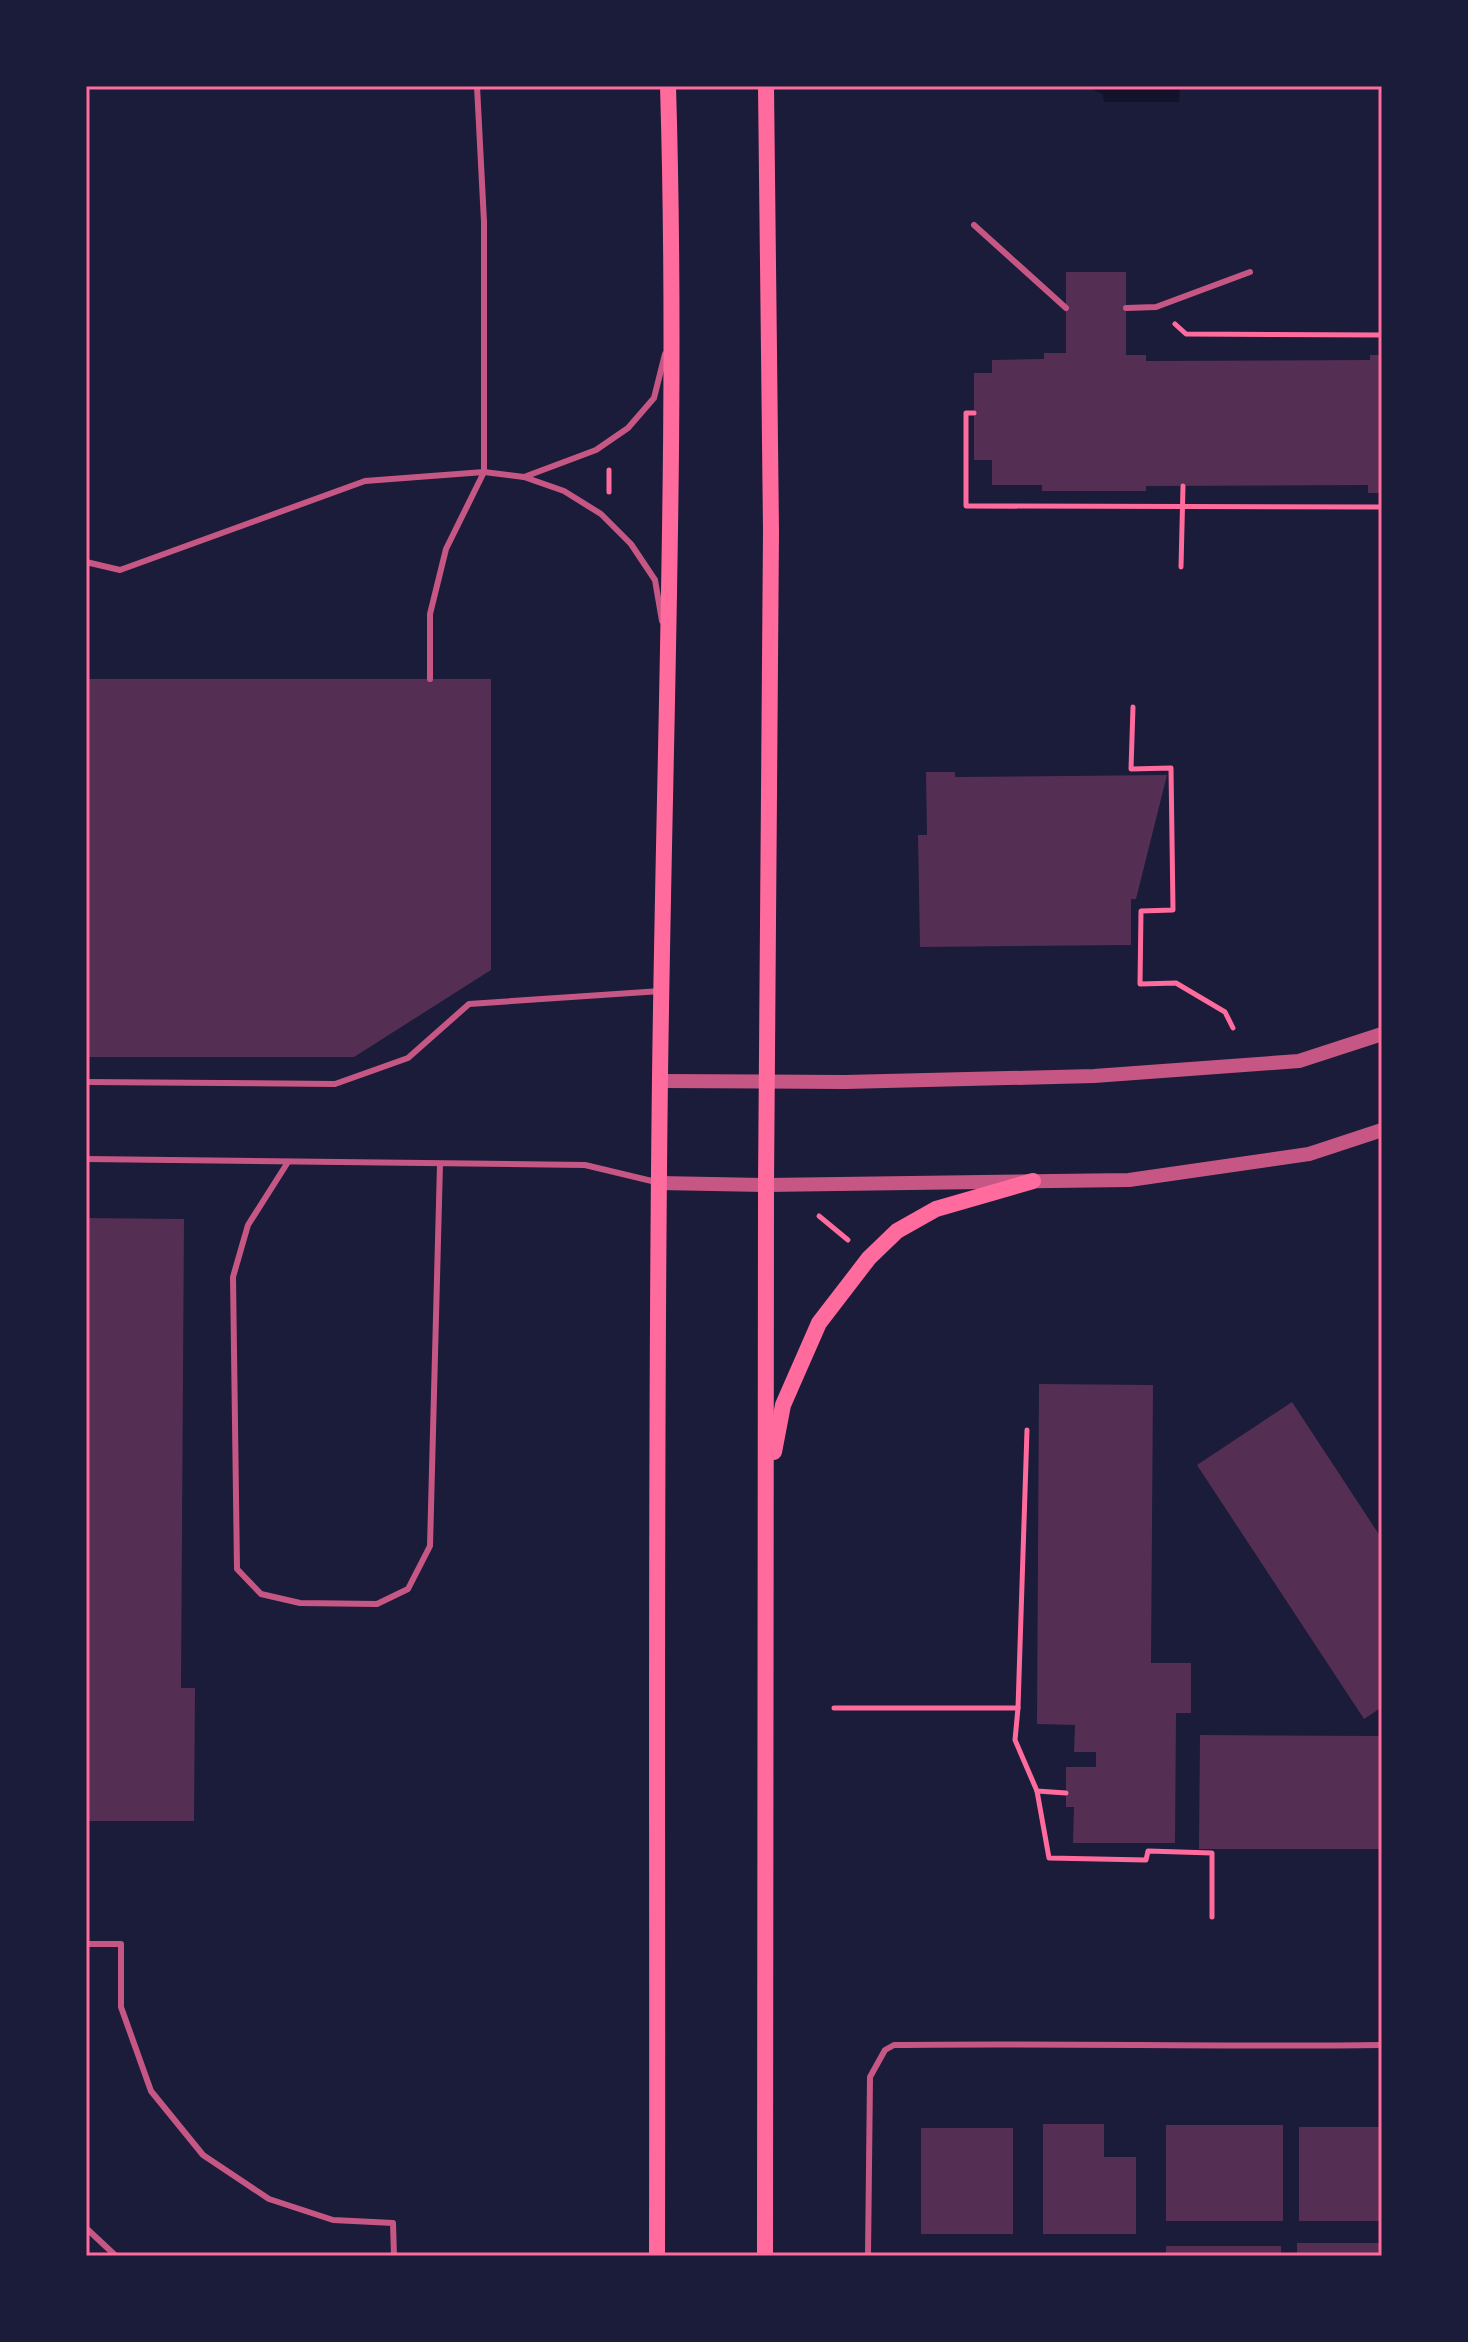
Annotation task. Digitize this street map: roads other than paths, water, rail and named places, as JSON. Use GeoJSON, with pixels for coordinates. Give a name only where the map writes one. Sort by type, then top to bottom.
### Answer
{"type":"FeatureCollection","features":[{"type":"Feature","properties":{"kind":"main road"},"geometry":{"type":"LineString","coordinates":[[657,2256],[659,1183],[671,322],[668,86]]}},
{"type":"Feature","properties":{"kind":"main road"},"geometry":{"type":"LineString","coordinates":[[765,2256],[766,1185],[771,531],[766,86]]}},
{"type":"Feature","properties":{"kind":"main road"},"geometry":{"type":"LineString","coordinates":[[767,1493],[783,1405],[819,1323],[869,1258],[897,1231],[936,1209],[1033,1181]]}},
{"type":"Feature","properties":{"kind":"street"},"geometry":{"type":"LineString","coordinates":[[660,1081],[845,1082],[1094,1076],[1299,1061],[1382,1034]]}},
{"type":"Feature","properties":{"kind":"street"},"geometry":{"type":"LineString","coordinates":[[659,1183],[766,1185],[1129,1180],[1309,1154],[1382,1130]]}},
{"type":"Feature","properties":{"kind":"lane"},"geometry":{"type":"LineString","coordinates":[[430,679],[430,614],[446,549],[484,472],[484,222],[477,86]]}},
{"type":"Feature","properties":{"kind":"lane"},"geometry":{"type":"LineString","coordinates":[[974,225],[1066,308]]}},
{"type":"Feature","properties":{"kind":"lane"},"geometry":{"type":"LineString","coordinates":[[1126,308],[1156,307],[1250,272]]}},
{"type":"Feature","properties":{"kind":"lane"},"geometry":{"type":"LineString","coordinates":[[524,477],[596,450],[628,428],[654,398],[671,322]]}},
{"type":"Feature","properties":{"kind":"lane"},"geometry":{"type":"LineString","coordinates":[[86,562],[120,570],[365,481],[484,472],[524,477],[564,491],[601,514],[631,544],[655,580],[667,655]]}},
{"type":"Feature","properties":{"kind":"lane"},"geometry":{"type":"LineString","coordinates":[[86,1082],[335,1084],[408,1058],[469,1004],[661,991]]}},
{"type":"Feature","properties":{"kind":"lane"},"geometry":{"type":"LineString","coordinates":[[86,1159],[585,1165],[659,1183]]}},
{"type":"Feature","properties":{"kind":"lane"},"geometry":{"type":"LineString","coordinates":[[288,1162],[248,1225],[233,1277],[237,1569],[261,1594],[300,1603],[377,1604],[408,1589],[430,1546],[440,1164]]}},
{"type":"Feature","properties":{"kind":"lane"},"geometry":{"type":"LineString","coordinates":[[86,1944],[121,1944],[121,2007],[151,2091],[203,2155],[269,2199],[333,2220],[393,2223],[394,2256]]}},
{"type":"Feature","properties":{"kind":"lane"},"geometry":{"type":"LineString","coordinates":[[868,2256],[870,2077],[885,2050],[894,2045],[1382,2045]]}},
{"type":"Feature","properties":{"kind":"lane"},"geometry":{"type":"LineString","coordinates":[[86,2228],[116,2256]]}}]}
